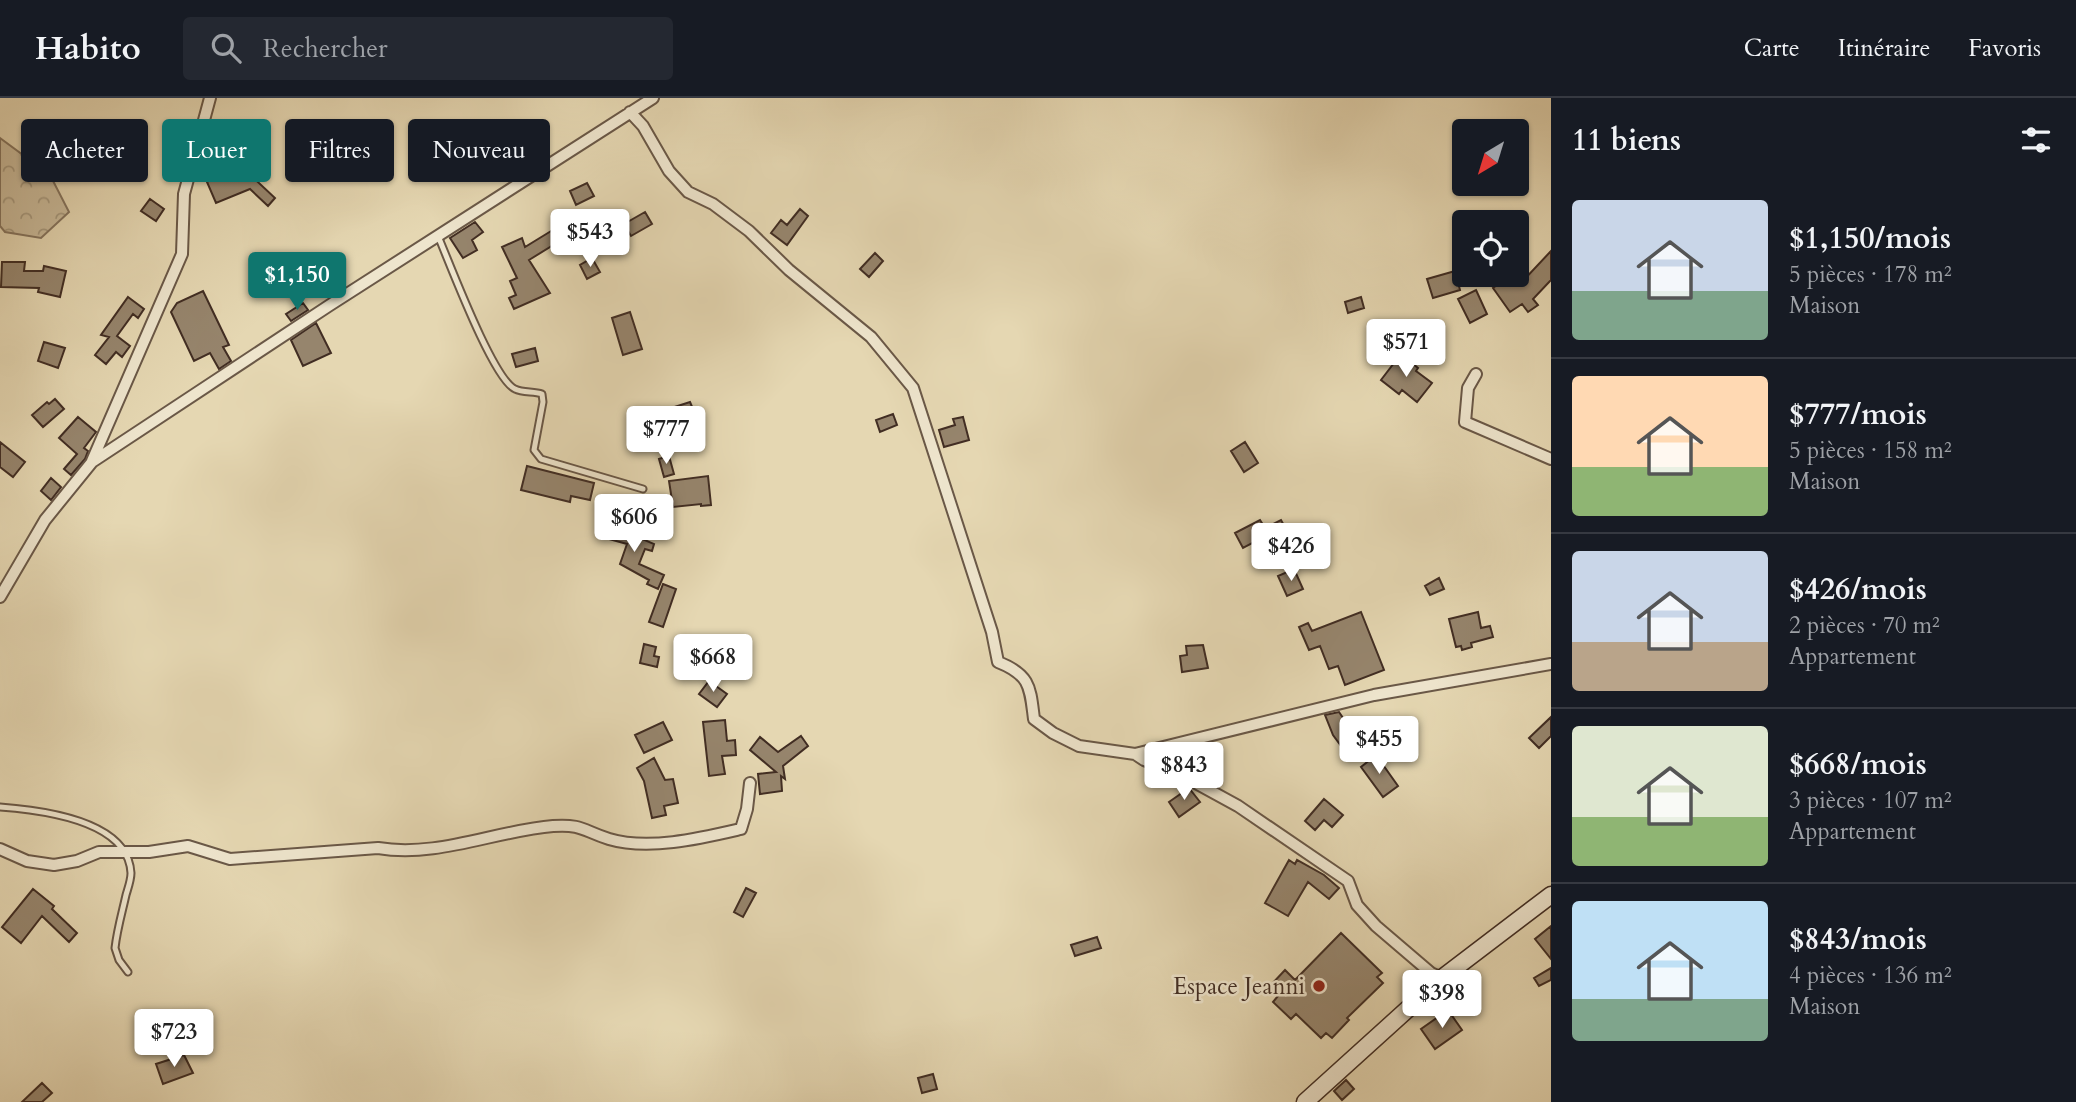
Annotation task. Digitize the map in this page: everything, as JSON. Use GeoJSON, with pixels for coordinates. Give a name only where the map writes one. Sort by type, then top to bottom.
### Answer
{"type":"FeatureCollection","features":[{"type":"Feature","properties":{"kind":"main road"},"geometry":{"type":"LineString","coordinates":[[1305,1102],[1442,978],[1551,895]]}},
{"type":"Feature","properties":{"kind":"street"},"geometry":{"type":"LineString","coordinates":[[0,597],[45,520],[92,462],[183,254],[184,194],[210,98]]}},
{"type":"Feature","properties":{"kind":"street"},"geometry":{"type":"LineString","coordinates":[[92,462],[330,305],[653,98]]}},
{"type":"Feature","properties":{"kind":"street"},"geometry":{"type":"LineString","coordinates":[[630,111],[643,126],[669,171],[688,192],[713,204],[749,231],[789,270],[871,337],[913,388],[992,632],[998,662],[1014,668],[1029,683],[1034,719],[1053,733],[1079,746],[1135,754],[1374,695],[1551,664]]}},
{"type":"Feature","properties":{"kind":"street"},"geometry":{"type":"LineString","coordinates":[[1476,374],[1468,388],[1465,422],[1551,459]]}},
{"type":"Feature","properties":{"kind":"street"},"geometry":{"type":"LineString","coordinates":[[1135,754],[1203,786],[1254,815],[1348,881],[1357,905],[1376,926],[1431,973],[1442,978]]}},
{"type":"Feature","properties":{"kind":"street"},"geometry":{"type":"LineString","coordinates":[[0,849],[27,861],[54,866],[99,852],[149,852],[188,846],[230,859],[303,856],[354,849],[421,850],[550,827],[576,825],[608,839],[686,842],[741,829],[750,783]]}},
{"type":"Feature","properties":{"kind":"lane"},"geometry":{"type":"LineString","coordinates":[[438,236],[506,382],[516,390],[542,394],[543,402],[534,450],[541,459],[643,489]]}},
{"type":"Feature","properties":{"kind":"lane"},"geometry":{"type":"LineString","coordinates":[[0,807],[62,814],[101,831],[124,851],[131,874],[115,948],[119,960],[128,972]]}},
{"type":"Feature","properties":{"kind":"green space"},"geometry":{"type":"Polygon","coordinates":[[[0,138],[21,154],[21,182],[54,182],[69,212],[41,238],[5,232],[0,226],[0,138]]]}},
{"type":"Feature","properties":{"kind":"building"},"geometry":{"type":"Polygon","coordinates":[[[207,182],[258,182],[275,198],[268,206],[250,189],[216,203],[207,182]]]}},
{"type":"Feature","properties":{"kind":"building"},"geometry":{"type":"Polygon","coordinates":[[[587,183],[594,196],[576,205],[570,191],[587,183]]]}},
{"type":"Feature","properties":{"kind":"building"},"geometry":{"type":"Polygon","coordinates":[[[150,199],[164,209],[156,221],[141,211],[150,199]]]}},
{"type":"Feature","properties":{"kind":"building"},"geometry":{"type":"Polygon","coordinates":[[[800,209],[808,216],[787,245],[771,233],[781,220],[787,225],[800,209]]]}},
{"type":"Feature","properties":{"kind":"building"},"geometry":{"type":"Polygon","coordinates":[[[645,212],[652,224],[631,236],[624,224],[645,212]]]}},
{"type":"Feature","properties":{"kind":"building"},"geometry":{"type":"Polygon","coordinates":[[[475,222],[483,232],[472,240],[477,250],[463,258],[450,238],[475,222]]]}},
{"type":"Feature","properties":{"kind":"building"},"geometry":{"type":"Polygon","coordinates":[[[556,228],[563,239],[529,260],[550,293],[514,309],[509,298],[516,295],[510,281],[517,278],[502,247],[522,238],[525,247],[556,228]]]}},
{"type":"Feature","properties":{"kind":"building"},"geometry":{"type":"Polygon","coordinates":[[[1551,251],[1551,280],[1533,299],[1538,305],[1528,312],[1522,304],[1510,312],[1493,288],[1529,287],[1529,274],[1551,251]]]}},
{"type":"Feature","properties":{"kind":"building"},"geometry":{"type":"Polygon","coordinates":[[[875,253],[883,261],[869,277],[860,269],[875,253]]]}},
{"type":"Feature","properties":{"kind":"building"},"geometry":{"type":"Polygon","coordinates":[[[592,258],[600,272],[587,279],[580,265],[592,258]]]}},
{"type":"Feature","properties":{"kind":"building"},"geometry":{"type":"Polygon","coordinates":[[[2,262],[25,262],[24,271],[43,271],[44,266],[66,271],[60,297],[38,292],[39,288],[1,287],[2,262]]]}},
{"type":"Feature","properties":{"kind":"building"},"geometry":{"type":"Polygon","coordinates":[[[1452,272],[1452,287],[1459,287],[1460,290],[1433,298],[1427,279],[1452,272]]]}},
{"type":"Feature","properties":{"kind":"building"},"geometry":{"type":"Polygon","coordinates":[[[1476,290],[1487,314],[1470,323],[1458,299],[1476,290]]]}},
{"type":"Feature","properties":{"kind":"building"},"geometry":{"type":"Polygon","coordinates":[[[203,291],[229,345],[223,347],[231,361],[219,369],[210,353],[194,361],[171,312],[177,303],[203,291]]]}},
{"type":"Feature","properties":{"kind":"building"},"geometry":{"type":"Polygon","coordinates":[[[128,297],[144,309],[138,318],[133,314],[117,336],[130,346],[122,357],[116,352],[106,364],[95,355],[109,337],[101,335],[128,297]]]}},
{"type":"Feature","properties":{"kind":"building"},"geometry":{"type":"Polygon","coordinates":[[[1361,297],[1364,308],[1348,313],[1345,302],[1361,297]]]}},
{"type":"Feature","properties":{"kind":"building"},"geometry":{"type":"Polygon","coordinates":[[[303,303],[308,310],[291,321],[286,314],[303,303]]]}},
{"type":"Feature","properties":{"kind":"building"},"geometry":{"type":"Polygon","coordinates":[[[630,312],[642,349],[623,355],[612,318],[630,312]]]}},
{"type":"Feature","properties":{"kind":"building"},"geometry":{"type":"Polygon","coordinates":[[[316,323],[331,353],[303,366],[291,340],[316,323]]]}},
{"type":"Feature","properties":{"kind":"building"},"geometry":{"type":"Polygon","coordinates":[[[44,342],[65,348],[58,368],[38,361],[44,342]]]}},
{"type":"Feature","properties":{"kind":"building"},"geometry":{"type":"Polygon","coordinates":[[[535,348],[538,361],[516,367],[512,354],[535,348]]]}},
{"type":"Feature","properties":{"kind":"building"},"geometry":{"type":"Polygon","coordinates":[[[1401,354],[1418,368],[1416,371],[1432,383],[1417,402],[1402,390],[1399,394],[1381,380],[1401,354]]]}},
{"type":"Feature","properties":{"kind":"building"},"geometry":{"type":"Polygon","coordinates":[[[55,399],[64,409],[43,427],[32,415],[47,402],[49,404],[55,399]]]}},
{"type":"Feature","properties":{"kind":"building"},"geometry":{"type":"Polygon","coordinates":[[[690,402],[695,414],[658,427],[653,414],[690,402]]]}},
{"type":"Feature","properties":{"kind":"building"},"geometry":{"type":"Polygon","coordinates":[[[893,414],[897,425],[880,432],[876,420],[893,414]]]}},
{"type":"Feature","properties":{"kind":"building"},"geometry":{"type":"Polygon","coordinates":[[[78,417],[96,432],[84,448],[88,451],[85,459],[71,475],[64,469],[77,454],[59,438],[78,417]]]}},
{"type":"Feature","properties":{"kind":"building"},"geometry":{"type":"Polygon","coordinates":[[[963,417],[969,440],[944,447],[939,430],[955,425],[953,419],[963,417]]]}},
{"type":"Feature","properties":{"kind":"building"},"geometry":{"type":"Polygon","coordinates":[[[0,442],[25,462],[13,477],[0,467],[0,442]]]}},
{"type":"Feature","properties":{"kind":"building"},"geometry":{"type":"Polygon","coordinates":[[[1245,442],[1258,463],[1244,472],[1231,451],[1245,442]]]}},
{"type":"Feature","properties":{"kind":"building"},"geometry":{"type":"Polygon","coordinates":[[[669,456],[674,474],[664,477],[659,459],[669,456]]]}},
{"type":"Feature","properties":{"kind":"building"},"geometry":{"type":"Polygon","coordinates":[[[527,466],[594,483],[590,500],[571,496],[570,502],[521,490],[527,466]]]}},
{"type":"Feature","properties":{"kind":"building"},"geometry":{"type":"Polygon","coordinates":[[[708,476],[711,505],[673,507],[669,481],[708,476]]]}},
{"type":"Feature","properties":{"kind":"building"},"geometry":{"type":"Polygon","coordinates":[[[51,478],[61,487],[51,500],[41,491],[51,478]]]}},
{"type":"Feature","properties":{"kind":"building"},"geometry":{"type":"Polygon","coordinates":[[[1260,520],[1265,528],[1281,520],[1291,538],[1279,544],[1282,549],[1263,560],[1254,542],[1243,548],[1235,533],[1260,520]]]}},
{"type":"Feature","properties":{"kind":"building"},"geometry":{"type":"Polygon","coordinates":[[[605,525],[627,531],[654,544],[652,551],[645,549],[639,564],[664,575],[658,589],[647,584],[649,580],[620,564],[627,544],[602,537],[605,525]]]}},
{"type":"Feature","properties":{"kind":"building"},"geometry":{"type":"Polygon","coordinates":[[[1294,569],[1303,589],[1287,596],[1278,576],[1294,569]]]}},
{"type":"Feature","properties":{"kind":"building"},"geometry":{"type":"Polygon","coordinates":[[[1439,578],[1444,589],[1430,595],[1425,586],[1439,578]]]}},
{"type":"Feature","properties":{"kind":"building"},"geometry":{"type":"Polygon","coordinates":[[[663,584],[676,589],[663,627],[649,622],[663,584]]]}},
{"type":"Feature","properties":{"kind":"building"},"geometry":{"type":"Polygon","coordinates":[[[1361,612],[1384,670],[1345,685],[1338,666],[1329,669],[1320,646],[1309,650],[1299,627],[1308,623],[1312,631],[1361,612]]]}},
{"type":"Feature","properties":{"kind":"building"},"geometry":{"type":"Polygon","coordinates":[[[1478,612],[1481,628],[1490,626],[1493,637],[1471,643],[1472,647],[1462,650],[1461,646],[1456,647],[1449,619],[1478,612]]]}},
{"type":"Feature","properties":{"kind":"building"},"geometry":{"type":"Polygon","coordinates":[[[644,644],[656,647],[654,656],[659,657],[657,667],[640,663],[644,644]]]}},
{"type":"Feature","properties":{"kind":"building"},"geometry":{"type":"Polygon","coordinates":[[[1203,645],[1208,668],[1182,672],[1180,656],[1187,655],[1186,646],[1203,645]]]}},
{"type":"Feature","properties":{"kind":"building"},"geometry":{"type":"Polygon","coordinates":[[[709,681],[727,694],[717,707],[699,694],[709,681]]]}},
{"type":"Feature","properties":{"kind":"building"},"geometry":{"type":"Polygon","coordinates":[[[1339,712],[1356,737],[1341,746],[1325,715],[1339,712]]]}},
{"type":"Feature","properties":{"kind":"building"},"geometry":{"type":"Polygon","coordinates":[[[1551,717],[1551,736],[1539,748],[1529,738],[1551,717]]]}},
{"type":"Feature","properties":{"kind":"building"},"geometry":{"type":"Polygon","coordinates":[[[725,720],[727,741],[735,740],[736,755],[722,756],[725,774],[709,776],[703,722],[725,720]]]}},
{"type":"Feature","properties":{"kind":"building"},"geometry":{"type":"Polygon","coordinates":[[[663,722],[672,740],[644,753],[635,735],[663,722]]]}},
{"type":"Feature","properties":{"kind":"building"},"geometry":{"type":"Polygon","coordinates":[[[801,736],[808,746],[783,766],[785,779],[781,776],[782,791],[760,794],[758,774],[776,772],[750,750],[760,737],[778,752],[801,736]]]}},
{"type":"Feature","properties":{"kind":"building"},"geometry":{"type":"Polygon","coordinates":[[[1376,755],[1398,786],[1383,797],[1361,767],[1376,755]]]}},
{"type":"Feature","properties":{"kind":"building"},"geometry":{"type":"Polygon","coordinates":[[[654,758],[665,780],[673,779],[678,803],[664,806],[666,815],[652,818],[644,781],[637,768],[654,758]]]}},
{"type":"Feature","properties":{"kind":"building"},"geometry":{"type":"Polygon","coordinates":[[[1189,788],[1200,802],[1179,817],[1169,802],[1189,788]]]}},
{"type":"Feature","properties":{"kind":"building"},"geometry":{"type":"Polygon","coordinates":[[[1324,799],[1343,815],[1332,827],[1324,820],[1315,830],[1305,821],[1324,799]]]}},
{"type":"Feature","properties":{"kind":"building"},"geometry":{"type":"Polygon","coordinates":[[[1289,860],[1295,864],[1297,860],[1324,875],[1339,888],[1329,899],[1308,882],[1288,916],[1265,903],[1289,860]]]}},
{"type":"Feature","properties":{"kind":"building"},"geometry":{"type":"Polygon","coordinates":[[[746,888],[756,893],[743,917],[734,912],[746,888]]]}},
{"type":"Feature","properties":{"kind":"building"},"geometry":{"type":"Polygon","coordinates":[[[33,889],[54,906],[52,909],[77,933],[69,942],[42,916],[21,943],[2,927],[33,889]]]}},
{"type":"Feature","properties":{"kind":"building"},"geometry":{"type":"Polygon","coordinates":[[[1551,926],[1551,959],[1535,939],[1551,926]]]}},
{"type":"Feature","properties":{"kind":"building","name":"Espace Jeanni"},"geometry":{"type":"Polygon","coordinates":[[[1341,933],[1382,973],[1377,977],[1383,983],[1347,1018],[1349,1020],[1332,1038],[1326,1033],[1321,1038],[1296,1014],[1291,1019],[1273,1002],[1278,996],[1269,987],[1285,970],[1295,980],[1341,933]]]}},
{"type":"Feature","properties":{"kind":"building"},"geometry":{"type":"Polygon","coordinates":[[[1097,937],[1101,948],[1075,956],[1071,945],[1097,937]]]}},
{"type":"Feature","properties":{"kind":"building"},"geometry":{"type":"Polygon","coordinates":[[[1551,968],[1551,980],[1539,986],[1534,978],[1551,968]]]}},
{"type":"Feature","properties":{"kind":"building"},"geometry":{"type":"Polygon","coordinates":[[[1448,1010],[1462,1030],[1435,1049],[1421,1029],[1448,1010]]]}},
{"type":"Feature","properties":{"kind":"building"},"geometry":{"type":"Polygon","coordinates":[[[184,1055],[193,1073],[163,1084],[156,1064],[184,1055]]]}},
{"type":"Feature","properties":{"kind":"building"},"geometry":{"type":"Polygon","coordinates":[[[933,1074],[937,1089],[922,1093],[918,1078],[933,1074]]]}},
{"type":"Feature","properties":{"kind":"building"},"geometry":{"type":"Polygon","coordinates":[[[1346,1080],[1354,1089],[1342,1100],[1334,1091],[1346,1080]]]}},
{"type":"Feature","properties":{"kind":"building"},"geometry":{"type":"Polygon","coordinates":[[[42,1083],[52,1093],[42,1102],[22,1102],[42,1083]]]}},
{"type":"Feature","properties":{"kind":"place","name":"Espace Jeanni"},"geometry":{"type":"Point","coordinates":[1319,986]}}]}
